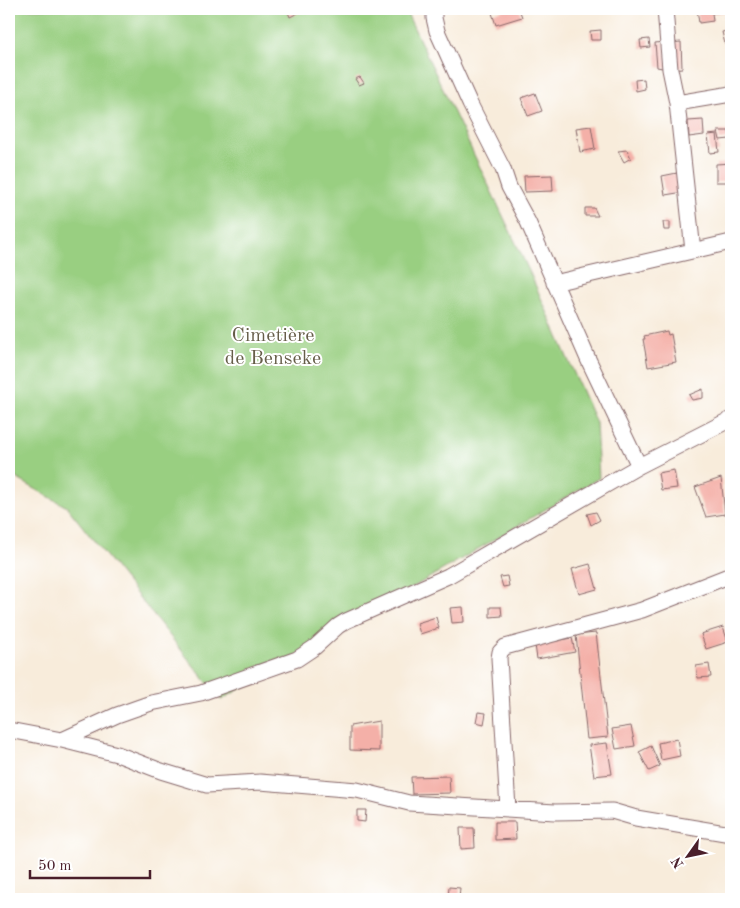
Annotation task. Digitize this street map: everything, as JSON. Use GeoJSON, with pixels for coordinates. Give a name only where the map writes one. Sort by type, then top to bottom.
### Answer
{"type":"FeatureCollection","features":[{"type":"Feature","properties":{"kind":"street"},"geometry":{"type":"LineString","coordinates":[[434,9],[437,31],[470,104],[503,169],[509,188],[528,222],[554,283],[639,466]]}},
{"type":"Feature","properties":{"kind":"street"},"geometry":{"type":"LineString","coordinates":[[664,9],[670,69],[677,103],[693,251]]}},
{"type":"Feature","properties":{"kind":"street"},"geometry":{"type":"LineString","coordinates":[[677,103],[731,94]]}},
{"type":"Feature","properties":{"kind":"street"},"geometry":{"type":"LineString","coordinates":[[554,283],[731,242]]}},
{"type":"Feature","properties":{"kind":"street"},"geometry":{"type":"LineString","coordinates":[[62,740],[117,715],[150,703],[201,693],[297,659],[315,647],[346,621],[448,576],[639,466],[731,419]]}},
{"type":"Feature","properties":{"kind":"street"},"geometry":{"type":"LineString","coordinates":[[508,809],[500,652],[506,647],[642,610],[731,575]]}},
{"type":"Feature","properties":{"kind":"street"},"geometry":{"type":"LineString","coordinates":[[9,730],[62,740],[117,754],[161,771],[207,785],[260,782],[357,790],[409,804],[555,812],[612,811],[636,818],[731,834]]}},
{"type":"Feature","properties":{"kind":"green space","name":"Cimetière de Benseke"},"geometry":{"type":"Polygon","coordinates":[[[9,9],[405,9],[530,273],[596,423],[599,478],[221,700],[67,507],[9,474],[9,9]]]}},
{"type":"Feature","properties":{"kind":"building"},"geometry":{"type":"Polygon","coordinates":[[[295,9],[298,13],[290,17],[287,10],[295,9]]]}},
{"type":"Feature","properties":{"kind":"building"},"geometry":{"type":"Polygon","coordinates":[[[506,9],[519,9],[522,17],[496,25],[492,13],[506,9]]]}},
{"type":"Feature","properties":{"kind":"building"},"geometry":{"type":"Polygon","coordinates":[[[697,9],[726,9],[726,12],[712,13],[713,21],[699,23],[697,9]]]}},
{"type":"Feature","properties":{"kind":"building"},"geometry":{"type":"Polygon","coordinates":[[[601,30],[601,40],[591,40],[590,31],[601,30]]]}},
{"type":"Feature","properties":{"kind":"building"},"geometry":{"type":"Polygon","coordinates":[[[731,30],[731,43],[725,44],[722,32],[731,30]]]}},
{"type":"Feature","properties":{"kind":"building"},"geometry":{"type":"Polygon","coordinates":[[[649,39],[650,47],[641,48],[640,40],[649,39]]]}},
{"type":"Feature","properties":{"kind":"building"},"geometry":{"type":"Polygon","coordinates":[[[664,42],[667,69],[657,67],[655,43],[664,42]]]}},
{"type":"Feature","properties":{"kind":"building"},"geometry":{"type":"Polygon","coordinates":[[[681,42],[682,68],[670,69],[668,43],[681,42]]]}},
{"type":"Feature","properties":{"kind":"building"},"geometry":{"type":"Polygon","coordinates":[[[360,77],[364,83],[359,85],[355,79],[360,77]]]}},
{"type":"Feature","properties":{"kind":"building"},"geometry":{"type":"Polygon","coordinates":[[[644,79],[645,89],[636,91],[635,80],[644,79]]]}},
{"type":"Feature","properties":{"kind":"building"},"geometry":{"type":"Polygon","coordinates":[[[535,93],[542,111],[528,116],[521,98],[535,93]]]}},
{"type":"Feature","properties":{"kind":"building"},"geometry":{"type":"Polygon","coordinates":[[[703,120],[704,135],[689,137],[688,121],[703,120]]]}},
{"type":"Feature","properties":{"kind":"building"},"geometry":{"type":"Polygon","coordinates":[[[591,126],[595,149],[580,152],[576,128],[591,126]]]}},
{"type":"Feature","properties":{"kind":"building"},"geometry":{"type":"Polygon","coordinates":[[[718,131],[729,131],[730,139],[720,140],[718,131]]]}},
{"type":"Feature","properties":{"kind":"building"},"geometry":{"type":"Polygon","coordinates":[[[717,134],[719,152],[710,153],[708,135],[717,134]]]}},
{"type":"Feature","properties":{"kind":"building"},"geometry":{"type":"Polygon","coordinates":[[[627,150],[631,158],[624,162],[618,151],[627,150]]]}},
{"type":"Feature","properties":{"kind":"building"},"geometry":{"type":"Polygon","coordinates":[[[731,163],[731,182],[716,182],[716,164],[731,163]]]}},
{"type":"Feature","properties":{"kind":"building"},"geometry":{"type":"Polygon","coordinates":[[[687,171],[690,191],[665,195],[662,176],[687,171]]]}},
{"type":"Feature","properties":{"kind":"building"},"geometry":{"type":"Polygon","coordinates":[[[552,175],[553,191],[525,192],[524,176],[552,175]]]}},
{"type":"Feature","properties":{"kind":"building"},"geometry":{"type":"Polygon","coordinates":[[[585,208],[594,208],[598,216],[585,216],[585,208]]]}},
{"type":"Feature","properties":{"kind":"building"},"geometry":{"type":"Polygon","coordinates":[[[663,222],[670,222],[670,230],[664,230],[663,222]]]}},
{"type":"Feature","properties":{"kind":"building"},"geometry":{"type":"Polygon","coordinates":[[[667,331],[668,335],[671,334],[676,362],[648,367],[644,336],[667,331]]]}},
{"type":"Feature","properties":{"kind":"building"},"geometry":{"type":"Polygon","coordinates":[[[703,389],[703,398],[692,400],[689,395],[703,389]]]}},
{"type":"Feature","properties":{"kind":"building"},"geometry":{"type":"Polygon","coordinates":[[[674,470],[677,488],[661,490],[658,473],[674,470]]]}},
{"type":"Feature","properties":{"kind":"building"},"geometry":{"type":"Polygon","coordinates":[[[721,478],[725,514],[706,517],[695,487],[721,478]]]}},
{"type":"Feature","properties":{"kind":"building"},"geometry":{"type":"Polygon","coordinates":[[[596,512],[600,520],[591,525],[587,514],[596,512]]]}},
{"type":"Feature","properties":{"kind":"building"},"geometry":{"type":"Polygon","coordinates":[[[590,564],[597,589],[579,594],[572,569],[590,564]]]}},
{"type":"Feature","properties":{"kind":"building"},"geometry":{"type":"Polygon","coordinates":[[[507,576],[509,586],[503,587],[500,577],[507,576]]]}},
{"type":"Feature","properties":{"kind":"building"},"geometry":{"type":"Polygon","coordinates":[[[463,607],[464,622],[452,623],[450,608],[463,607]]]}},
{"type":"Feature","properties":{"kind":"building"},"geometry":{"type":"Polygon","coordinates":[[[490,607],[501,607],[502,616],[490,617],[490,607]]]}},
{"type":"Feature","properties":{"kind":"building"},"geometry":{"type":"Polygon","coordinates":[[[436,617],[439,628],[420,634],[417,623],[436,617]]]}},
{"type":"Feature","properties":{"kind":"building"},"geometry":{"type":"Polygon","coordinates":[[[723,627],[728,642],[706,649],[701,634],[723,627]]]}},
{"type":"Feature","properties":{"kind":"building"},"geometry":{"type":"Polygon","coordinates":[[[596,633],[608,737],[587,739],[576,635],[596,633]]]}},
{"type":"Feature","properties":{"kind":"building"},"geometry":{"type":"Polygon","coordinates":[[[572,638],[575,652],[537,659],[535,645],[572,638]]]}},
{"type":"Feature","properties":{"kind":"building"},"geometry":{"type":"Polygon","coordinates":[[[709,664],[711,677],[698,678],[696,666],[709,664]]]}},
{"type":"Feature","properties":{"kind":"building"},"geometry":{"type":"Polygon","coordinates":[[[478,712],[486,713],[484,724],[476,722],[478,712]]]}},
{"type":"Feature","properties":{"kind":"building"},"geometry":{"type":"Polygon","coordinates":[[[379,721],[379,751],[350,750],[350,726],[379,721]]]}},
{"type":"Feature","properties":{"kind":"building"},"geometry":{"type":"Polygon","coordinates":[[[631,726],[635,746],[616,749],[612,729],[631,726]]]}},
{"type":"Feature","properties":{"kind":"building"},"geometry":{"type":"Polygon","coordinates":[[[677,739],[680,756],[661,760],[658,743],[677,739]]]}},
{"type":"Feature","properties":{"kind":"building"},"geometry":{"type":"Polygon","coordinates":[[[607,743],[612,774],[594,776],[589,745],[607,743]]]}},
{"type":"Feature","properties":{"kind":"building"},"geometry":{"type":"Polygon","coordinates":[[[651,746],[660,766],[649,771],[639,752],[651,746]]]}},
{"type":"Feature","properties":{"kind":"building"},"geometry":{"type":"Polygon","coordinates":[[[449,776],[450,793],[412,794],[411,777],[449,776]]]}},
{"type":"Feature","properties":{"kind":"building"},"geometry":{"type":"Polygon","coordinates":[[[357,810],[366,810],[365,822],[357,821],[357,810]]]}},
{"type":"Feature","properties":{"kind":"building"},"geometry":{"type":"Polygon","coordinates":[[[495,822],[515,822],[516,839],[495,840],[495,822]]]}},
{"type":"Feature","properties":{"kind":"building"},"geometry":{"type":"Polygon","coordinates":[[[460,828],[474,828],[475,848],[461,849],[460,828]]]}},
{"type":"Feature","properties":{"kind":"building"},"geometry":{"type":"Polygon","coordinates":[[[449,887],[460,888],[459,899],[448,898],[449,887]]]}}]}
